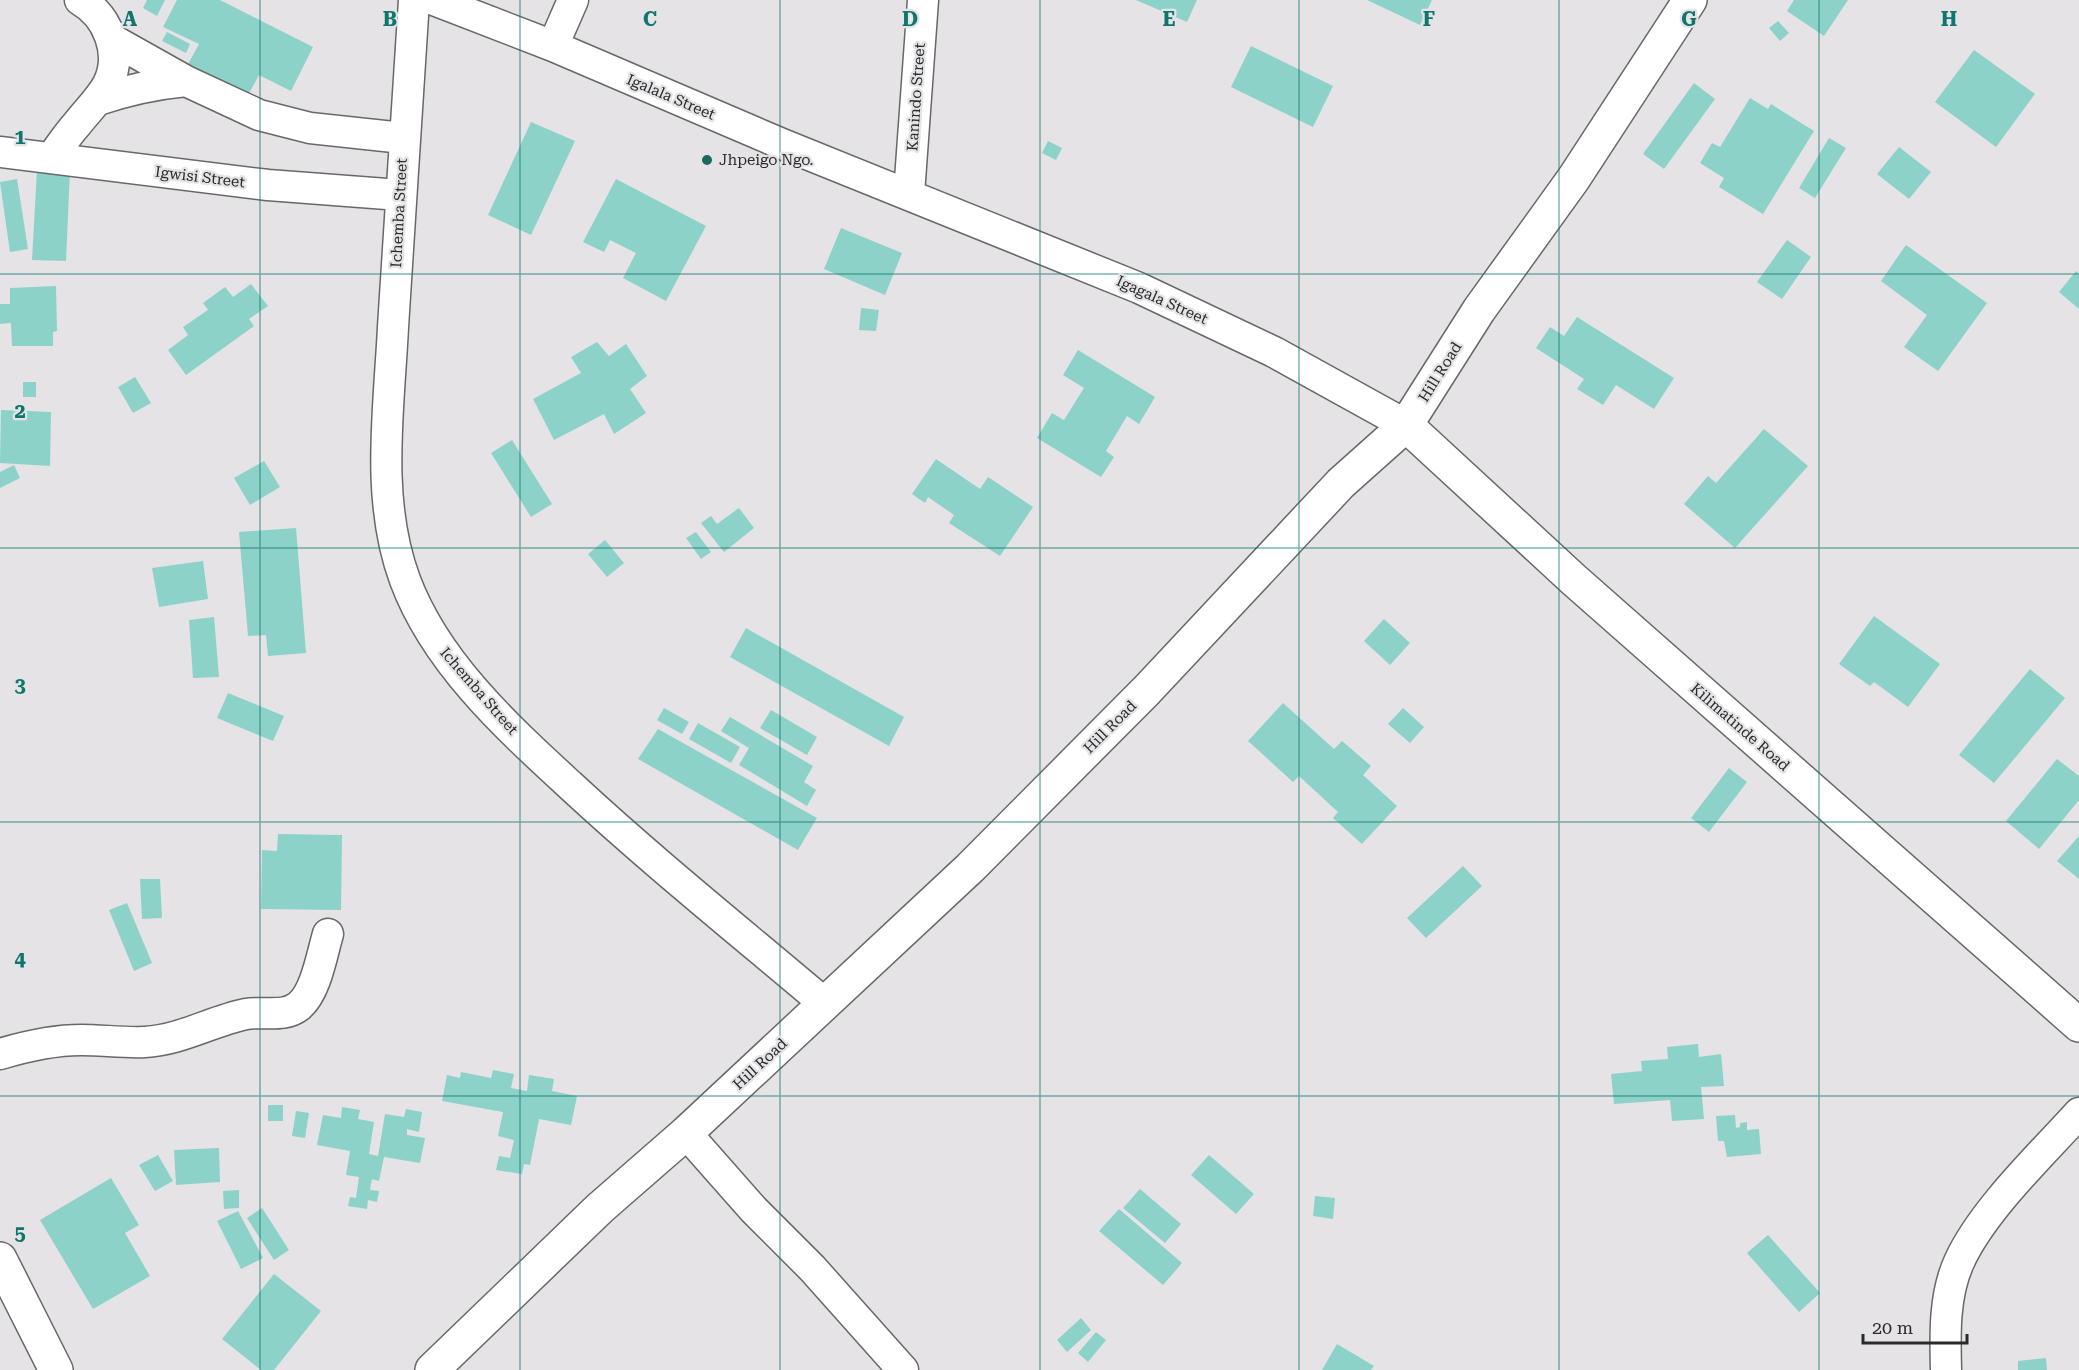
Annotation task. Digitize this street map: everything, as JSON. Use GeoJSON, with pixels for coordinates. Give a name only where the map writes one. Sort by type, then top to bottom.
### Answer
{"type":"FeatureCollection","features":[{"type":"Feature","properties":{"kind":"main road","name":"Hill Road"},"geometry":{"type":"LineString","coordinates":[[432,1370],[600,1208],[686,1133],[970,868],[1147,690],[1341,483],[1406,425],[1479,310],[1574,178],[1690,0]]}},
{"type":"Feature","properties":{"kind":"main road","name":"Kilimatinde Road"},"geometry":{"type":"LineString","coordinates":[[1406,425],[1573,579],[2079,1025]]}},
{"type":"Feature","properties":{"kind":"main road"},"geometry":{"type":"LineString","coordinates":[[0,1258],[56,1370]]}},
{"type":"Feature","properties":{"kind":"street"},"geometry":{"type":"LineString","coordinates":[[52,157],[76,124],[98,100],[109,82],[112,40],[105,24],[80,0]]}},
{"type":"Feature","properties":{"kind":"street","name":"Ichemba Street"},"geometry":{"type":"LineString","coordinates":[[414,0],[403,138],[386,466],[389,521],[405,579],[429,631],[466,681],[528,747],[610,823],[824,1003]]}},
{"type":"Feature","properties":{"kind":"street","name":"Igalala Street"},"geometry":{"type":"LineString","coordinates":[[434,0],[553,46],[771,140],[909,194]]}},
{"type":"Feature","properties":{"kind":"street"},"geometry":{"type":"LineString","coordinates":[[553,46],[573,0]]}},
{"type":"Feature","properties":{"kind":"street","name":"Kanindo Street"},"geometry":{"type":"LineString","coordinates":[[909,194],[923,0]]}},
{"type":"Feature","properties":{"kind":"street"},"geometry":{"type":"LineString","coordinates":[[112,40],[186,81],[259,115],[283,123],[310,128],[403,138]]}},
{"type":"Feature","properties":{"kind":"street"},"geometry":{"type":"LineString","coordinates":[[98,100],[155,84],[186,81]]}},
{"type":"Feature","properties":{"kind":"street","name":"Igwisi Street"},"geometry":{"type":"LineString","coordinates":[[0,152],[268,185],[400,195]]}},
{"type":"Feature","properties":{"kind":"street","name":"Igagala Street"},"geometry":{"type":"LineString","coordinates":[[909,194],[1139,288],[1274,352],[1406,425]]}},
{"type":"Feature","properties":{"kind":"street"},"geometry":{"type":"LineString","coordinates":[[0,1054],[35,1044],[68,1041],[146,1042],[186,1035],[248,1014],[282,1014],[298,1007],[305,1000],[320,965],[328,934]]}},
{"type":"Feature","properties":{"kind":"street"},"geometry":{"type":"LineString","coordinates":[[1946,1370],[1948,1299],[1959,1262],[1979,1227],[2079,1113]]}},
{"type":"Feature","properties":{"kind":"street"},"geometry":{"type":"LineString","coordinates":[[686,1133],[754,1210],[812,1268],[903,1370]]}},
{"type":"Feature","properties":{"kind":"building"},"geometry":{"type":"Polygon","coordinates":[[[147,0],[165,0],[157,16],[143,8],[147,0]]]}},
{"type":"Feature","properties":{"kind":"building"},"geometry":{"type":"Polygon","coordinates":[[[177,0],[220,0],[313,47],[291,91],[259,75],[247,97],[187,66],[199,44],[163,27],[177,0]]]}},
{"type":"Feature","properties":{"kind":"building"},"geometry":{"type":"Polygon","coordinates":[[[1136,0],[1197,0],[1187,22],[1136,0]]]}},
{"type":"Feature","properties":{"kind":"building"},"geometry":{"type":"Polygon","coordinates":[[[1367,0],[1432,0],[1420,25],[1367,0]]]}},
{"type":"Feature","properties":{"kind":"building"},"geometry":{"type":"Polygon","coordinates":[[[1794,0],[1848,0],[1824,36],[1787,11],[1794,0]]]}},
{"type":"Feature","properties":{"kind":"building"},"geometry":{"type":"Polygon","coordinates":[[[1778,21],[1789,33],[1780,41],[1769,28],[1778,21]]]}},
{"type":"Feature","properties":{"kind":"building"},"geometry":{"type":"Polygon","coordinates":[[[167,32],[190,44],[186,53],[162,41],[167,32]]]}},
{"type":"Feature","properties":{"kind":"building"},"geometry":{"type":"Polygon","coordinates":[[[1251,46],[1333,86],[1313,127],[1231,87],[1251,46]]]}},
{"type":"Feature","properties":{"kind":"building"},"geometry":{"type":"Polygon","coordinates":[[[1974,50],[2035,94],[1996,147],[1935,102],[1974,50]]]}},
{"type":"Feature","properties":{"kind":"building"},"geometry":{"type":"Polygon","coordinates":[[[1694,83],[1715,99],[1664,169],[1643,154],[1694,83]]]}},
{"type":"Feature","properties":{"kind":"building"},"geometry":{"type":"Polygon","coordinates":[[[1750,98],[1768,109],[1771,104],[1814,131],[1763,214],[1719,187],[1724,178],[1700,163],[1712,143],[1720,147],[1750,98]]]}},
{"type":"Feature","properties":{"kind":"building"},"geometry":{"type":"Polygon","coordinates":[[[531,122],[575,141],[531,235],[488,215],[531,122]]]}},
{"type":"Feature","properties":{"kind":"building"},"geometry":{"type":"Polygon","coordinates":[[[1829,138],[1846,148],[1815,198],[1799,188],[1829,138]]]}},
{"type":"Feature","properties":{"kind":"building"},"geometry":{"type":"Polygon","coordinates":[[[1048,141],[1062,148],[1056,160],[1042,153],[1048,141]]]}},
{"type":"Feature","properties":{"kind":"building"},"geometry":{"type":"Polygon","coordinates":[[[1899,147],[1931,172],[1909,199],[1877,174],[1899,147]]]}},
{"type":"Feature","properties":{"kind":"building"},"geometry":{"type":"Polygon","coordinates":[[[37,170],[70,170],[66,261],[32,260],[37,170]]]}},
{"type":"Feature","properties":{"kind":"building"},"geometry":{"type":"Polygon","coordinates":[[[17,179],[28,249],[10,252],[0,182],[17,179]]]}},
{"type":"Feature","properties":{"kind":"building"},"geometry":{"type":"Polygon","coordinates":[[[616,179],[706,226],[666,301],[623,278],[636,253],[610,240],[604,252],[583,242],[616,179]]]}},
{"type":"Feature","properties":{"kind":"building"},"geometry":{"type":"Polygon","coordinates":[[[841,228],[902,253],[885,295],[824,269],[841,228]]]}},
{"type":"Feature","properties":{"kind":"building"},"geometry":{"type":"Polygon","coordinates":[[[1787,240],[1811,257],[1782,299],[1757,282],[1787,240]]]}},
{"type":"Feature","properties":{"kind":"building"},"geometry":{"type":"Polygon","coordinates":[[[1906,245],[1987,303],[1938,371],[1904,347],[1927,315],[1881,281],[1906,245]]]}},
{"type":"Feature","properties":{"kind":"building"},"geometry":{"type":"Polygon","coordinates":[[[2076,271],[2079,274],[2079,309],[2059,292],[2076,271]]]}},
{"type":"Feature","properties":{"kind":"building"},"geometry":{"type":"Polygon","coordinates":[[[251,284],[268,306],[249,319],[254,326],[186,375],[168,350],[188,335],[183,327],[208,310],[203,303],[225,287],[233,297],[251,284]]]}},
{"type":"Feature","properties":{"kind":"building"},"geometry":{"type":"Polygon","coordinates":[[[56,286],[57,331],[53,332],[53,346],[12,346],[11,323],[0,324],[0,304],[10,304],[10,288],[56,286]]]}},
{"type":"Feature","properties":{"kind":"building"},"geometry":{"type":"Polygon","coordinates":[[[861,308],[879,310],[876,331],[859,330],[861,308]]]}},
{"type":"Feature","properties":{"kind":"building"},"geometry":{"type":"Polygon","coordinates":[[[1577,317],[1674,378],[1654,409],[1616,385],[1603,405],[1577,389],[1584,379],[1536,348],[1550,327],[1564,336],[1577,317]]]}},
{"type":"Feature","properties":{"kind":"building"},"geometry":{"type":"Polygon","coordinates":[[[597,342],[609,356],[626,344],[647,376],[630,389],[646,413],[614,434],[604,414],[554,440],[533,399],[581,373],[571,357],[597,342]]]}},
{"type":"Feature","properties":{"kind":"building"},"geometry":{"type":"Polygon","coordinates":[[[1078,350],[1155,397],[1139,424],[1127,416],[1106,451],[1114,457],[1101,477],[1037,438],[1052,413],[1064,420],[1084,388],[1063,375],[1078,350]]]}},
{"type":"Feature","properties":{"kind":"building"},"geometry":{"type":"Polygon","coordinates":[[[135,377],[151,403],[133,413],[118,387],[135,377]]]}},
{"type":"Feature","properties":{"kind":"building"},"geometry":{"type":"Polygon","coordinates":[[[23,382],[36,382],[36,397],[23,397],[23,382]]]}},
{"type":"Feature","properties":{"kind":"building"},"geometry":{"type":"Polygon","coordinates":[[[1,410],[51,412],[50,466],[0,463],[1,410]]]}},
{"type":"Feature","properties":{"kind":"building"},"geometry":{"type":"Polygon","coordinates":[[[1764,429],[1808,466],[1735,548],[1684,504],[1708,476],[1716,483],[1764,429]]]}},
{"type":"Feature","properties":{"kind":"building"},"geometry":{"type":"Polygon","coordinates":[[[512,440],[552,504],[531,517],[491,453],[512,440]]]}},
{"type":"Feature","properties":{"kind":"building"},"geometry":{"type":"Polygon","coordinates":[[[936,459],[980,489],[988,477],[1033,507],[1000,556],[949,523],[954,515],[928,497],[925,503],[912,494],[936,459]]]}},
{"type":"Feature","properties":{"kind":"building"},"geometry":{"type":"Polygon","coordinates":[[[264,461],[280,487],[250,505],[234,478],[264,461]]]}},
{"type":"Feature","properties":{"kind":"building"},"geometry":{"type":"Polygon","coordinates":[[[14,465],[20,478],[0,488],[0,472],[14,465]]]}},
{"type":"Feature","properties":{"kind":"building"},"geometry":{"type":"Polygon","coordinates":[[[739,508],[754,528],[724,552],[701,523],[711,516],[717,524],[739,508]]]}},
{"type":"Feature","properties":{"kind":"building"},"geometry":{"type":"Polygon","coordinates":[[[296,528],[306,653],[268,656],[266,635],[248,636],[239,532],[296,528]]]}},
{"type":"Feature","properties":{"kind":"building"},"geometry":{"type":"Polygon","coordinates":[[[696,532],[711,552],[701,559],[686,538],[696,532]]]}},
{"type":"Feature","properties":{"kind":"building"},"geometry":{"type":"Polygon","coordinates":[[[605,540],[624,563],[607,577],[588,554],[605,540]]]}},
{"type":"Feature","properties":{"kind":"building"},"geometry":{"type":"Polygon","coordinates":[[[203,561],[208,599],[159,607],[152,568],[203,561]]]}},
{"type":"Feature","properties":{"kind":"building"},"geometry":{"type":"Polygon","coordinates":[[[1874,616],[1940,664],[1908,707],[1874,682],[1870,686],[1839,664],[1874,616]]]}},
{"type":"Feature","properties":{"kind":"building"},"geometry":{"type":"Polygon","coordinates":[[[214,617],[219,677],[193,678],[189,620],[214,617]]]}},
{"type":"Feature","properties":{"kind":"building"},"geometry":{"type":"Polygon","coordinates":[[[1384,619],[1410,643],[1390,665],[1364,641],[1384,619]]]}},
{"type":"Feature","properties":{"kind":"building"},"geometry":{"type":"Polygon","coordinates":[[[746,628],[904,717],[889,746],[730,657],[746,628]]]}},
{"type":"Feature","properties":{"kind":"building"},"geometry":{"type":"Polygon","coordinates":[[[2030,669],[2065,698],[1994,783],[1959,755],[2030,669]]]}},
{"type":"Feature","properties":{"kind":"building"},"geometry":{"type":"Polygon","coordinates":[[[228,693],[284,716],[273,741],[217,718],[228,693]]]}},
{"type":"Feature","properties":{"kind":"building"},"geometry":{"type":"Polygon","coordinates":[[[1283,703],[1334,749],[1342,741],[1371,766],[1363,775],[1397,806],[1362,844],[1333,818],[1338,812],[1299,776],[1293,782],[1248,741],[1283,703]]]}},
{"type":"Feature","properties":{"kind":"building"},"geometry":{"type":"Polygon","coordinates":[[[664,708],[689,722],[682,734],[657,720],[664,708]]]}},
{"type":"Feature","properties":{"kind":"building"},"geometry":{"type":"Polygon","coordinates":[[[1403,708],[1424,727],[1410,743],[1388,724],[1403,708]]]}},
{"type":"Feature","properties":{"kind":"building"},"geometry":{"type":"Polygon","coordinates":[[[771,710],[817,737],[807,755],[760,728],[771,710]]]}},
{"type":"Feature","properties":{"kind":"building"},"geometry":{"type":"Polygon","coordinates":[[[730,717],[813,766],[804,782],[816,790],[807,806],[739,765],[749,748],[721,731],[730,717]]]}},
{"type":"Feature","properties":{"kind":"building"},"geometry":{"type":"Polygon","coordinates":[[[698,723],[740,747],[731,763],[689,739],[698,723]]]}},
{"type":"Feature","properties":{"kind":"building"},"geometry":{"type":"Polygon","coordinates":[[[658,729],[817,818],[798,850],[638,759],[658,729]]]}},
{"type":"Feature","properties":{"kind":"building"},"geometry":{"type":"Polygon","coordinates":[[[2057,759],[2079,776],[2079,800],[2039,849],[2006,821],[2057,759]]]}},
{"type":"Feature","properties":{"kind":"building"},"geometry":{"type":"Polygon","coordinates":[[[1729,768],[1747,782],[1709,832],[1691,818],[1729,768]]]}},
{"type":"Feature","properties":{"kind":"building"},"geometry":{"type":"Polygon","coordinates":[[[278,834],[342,835],[341,910],[261,909],[262,850],[277,851],[278,834]]]}},
{"type":"Feature","properties":{"kind":"building"},"geometry":{"type":"Polygon","coordinates":[[[2079,836],[2079,879],[2057,861],[2079,836]]]}},
{"type":"Feature","properties":{"kind":"building"},"geometry":{"type":"Polygon","coordinates":[[[1463,866],[1482,886],[1426,938],[1407,918],[1463,866]]]}},
{"type":"Feature","properties":{"kind":"building"},"geometry":{"type":"Polygon","coordinates":[[[140,879],[160,879],[162,918],[142,919],[140,879]]]}},
{"type":"Feature","properties":{"kind":"building"},"geometry":{"type":"Polygon","coordinates":[[[127,903],[152,963],[134,971],[109,910],[127,903]]]}},
{"type":"Feature","properties":{"kind":"building"},"geometry":{"type":"Polygon","coordinates":[[[1698,1044],[1699,1057],[1721,1054],[1724,1086],[1701,1087],[1704,1119],[1672,1121],[1670,1100],[1614,1104],[1611,1074],[1642,1071],[1641,1061],[1668,1059],[1667,1047],[1698,1044]]]}},
{"type":"Feature","properties":{"kind":"building"},"geometry":{"type":"Polygon","coordinates":[[[493,1070],[514,1074],[511,1088],[527,1091],[529,1075],[554,1079],[552,1091],[577,1096],[571,1125],[539,1119],[530,1165],[524,1164],[522,1174],[496,1170],[499,1156],[510,1158],[514,1140],[498,1136],[503,1112],[442,1101],[447,1075],[460,1078],[461,1072],[491,1078],[493,1070]]]}},
{"type":"Feature","properties":{"kind":"building"},"geometry":{"type":"Polygon","coordinates":[[[268,1105],[283,1105],[283,1121],[268,1121],[268,1105]]]}},
{"type":"Feature","properties":{"kind":"building"},"geometry":{"type":"Polygon","coordinates":[[[342,1107],[360,1110],[358,1119],[374,1122],[369,1154],[378,1156],[385,1114],[404,1117],[406,1109],[422,1112],[419,1132],[407,1129],[407,1135],[425,1138],[420,1163],[384,1157],[379,1181],[372,1179],[370,1190],[379,1191],[377,1202],[368,1200],[367,1209],[348,1206],[350,1197],[356,1198],[359,1177],[346,1175],[350,1151],[317,1145],[323,1115],[341,1118],[342,1107]]]}},
{"type":"Feature","properties":{"kind":"building"},"geometry":{"type":"Polygon","coordinates":[[[296,1111],[309,1113],[305,1138],[292,1136],[296,1111]]]}},
{"type":"Feature","properties":{"kind":"building"},"geometry":{"type":"Polygon","coordinates":[[[1735,1115],[1736,1128],[1740,1127],[1740,1123],[1747,1122],[1747,1130],[1759,1129],[1761,1154],[1727,1157],[1724,1141],[1718,1141],[1716,1116],[1735,1115]]]}},
{"type":"Feature","properties":{"kind":"building"},"geometry":{"type":"Polygon","coordinates":[[[219,1148],[220,1182],[176,1185],[174,1150],[219,1148]]]}},
{"type":"Feature","properties":{"kind":"building"},"geometry":{"type":"Polygon","coordinates":[[[158,1155],[173,1181],[155,1191],[139,1165],[158,1155]]]}},
{"type":"Feature","properties":{"kind":"building"},"geometry":{"type":"Polygon","coordinates":[[[1209,1155],[1254,1194],[1236,1214],[1191,1175],[1209,1155]]]}},
{"type":"Feature","properties":{"kind":"building"},"geometry":{"type":"Polygon","coordinates":[[[111,1178],[139,1225],[125,1233],[150,1276],[93,1309],[40,1220],[111,1178]]]}},
{"type":"Feature","properties":{"kind":"building"},"geometry":{"type":"Polygon","coordinates":[[[1140,1189],[1181,1224],[1165,1243],[1123,1208],[1140,1189]]]}},
{"type":"Feature","properties":{"kind":"building"},"geometry":{"type":"Polygon","coordinates":[[[239,1190],[239,1208],[224,1209],[223,1191],[239,1190]]]}},
{"type":"Feature","properties":{"kind":"building"},"geometry":{"type":"Polygon","coordinates":[[[1315,1196],[1335,1198],[1333,1219],[1313,1216],[1315,1196]]]}},
{"type":"Feature","properties":{"kind":"building"},"geometry":{"type":"Polygon","coordinates":[[[262,1208],[289,1250],[274,1260],[247,1218],[262,1208]]]}},
{"type":"Feature","properties":{"kind":"building"},"geometry":{"type":"Polygon","coordinates":[[[1119,1209],[1182,1263],[1163,1285],[1099,1231],[1119,1209]]]}},
{"type":"Feature","properties":{"kind":"building"},"geometry":{"type":"Polygon","coordinates":[[[238,1211],[263,1258],[241,1269],[217,1221],[238,1211]]]}},
{"type":"Feature","properties":{"kind":"building"},"geometry":{"type":"Polygon","coordinates":[[[1768,1235],[1820,1293],[1799,1312],[1747,1253],[1768,1235]]]}},
{"type":"Feature","properties":{"kind":"building"},"geometry":{"type":"Polygon","coordinates":[[[274,1274],[321,1311],[274,1370],[261,1370],[222,1339],[274,1274]]]}},
{"type":"Feature","properties":{"kind":"building"},"geometry":{"type":"Polygon","coordinates":[[[1081,1318],[1091,1330],[1067,1352],[1057,1340],[1081,1318]]]}},
{"type":"Feature","properties":{"kind":"building"},"geometry":{"type":"Polygon","coordinates":[[[1096,1332],[1106,1340],[1088,1362],[1078,1353],[1096,1332]]]}},
{"type":"Feature","properties":{"kind":"building"},"geometry":{"type":"Polygon","coordinates":[[[1337,1344],[1374,1366],[1371,1370],[1322,1370],[1337,1344]]]}},
{"type":"Feature","properties":{"kind":"building"},"geometry":{"type":"Polygon","coordinates":[[[2046,1358],[2047,1370],[2018,1370],[2018,1361],[2046,1358]]]}},
{"type":"Feature","properties":{"kind":"place","name":"Jhpeigo Ngo."},"geometry":{"type":"Point","coordinates":[707,160]}}]}
